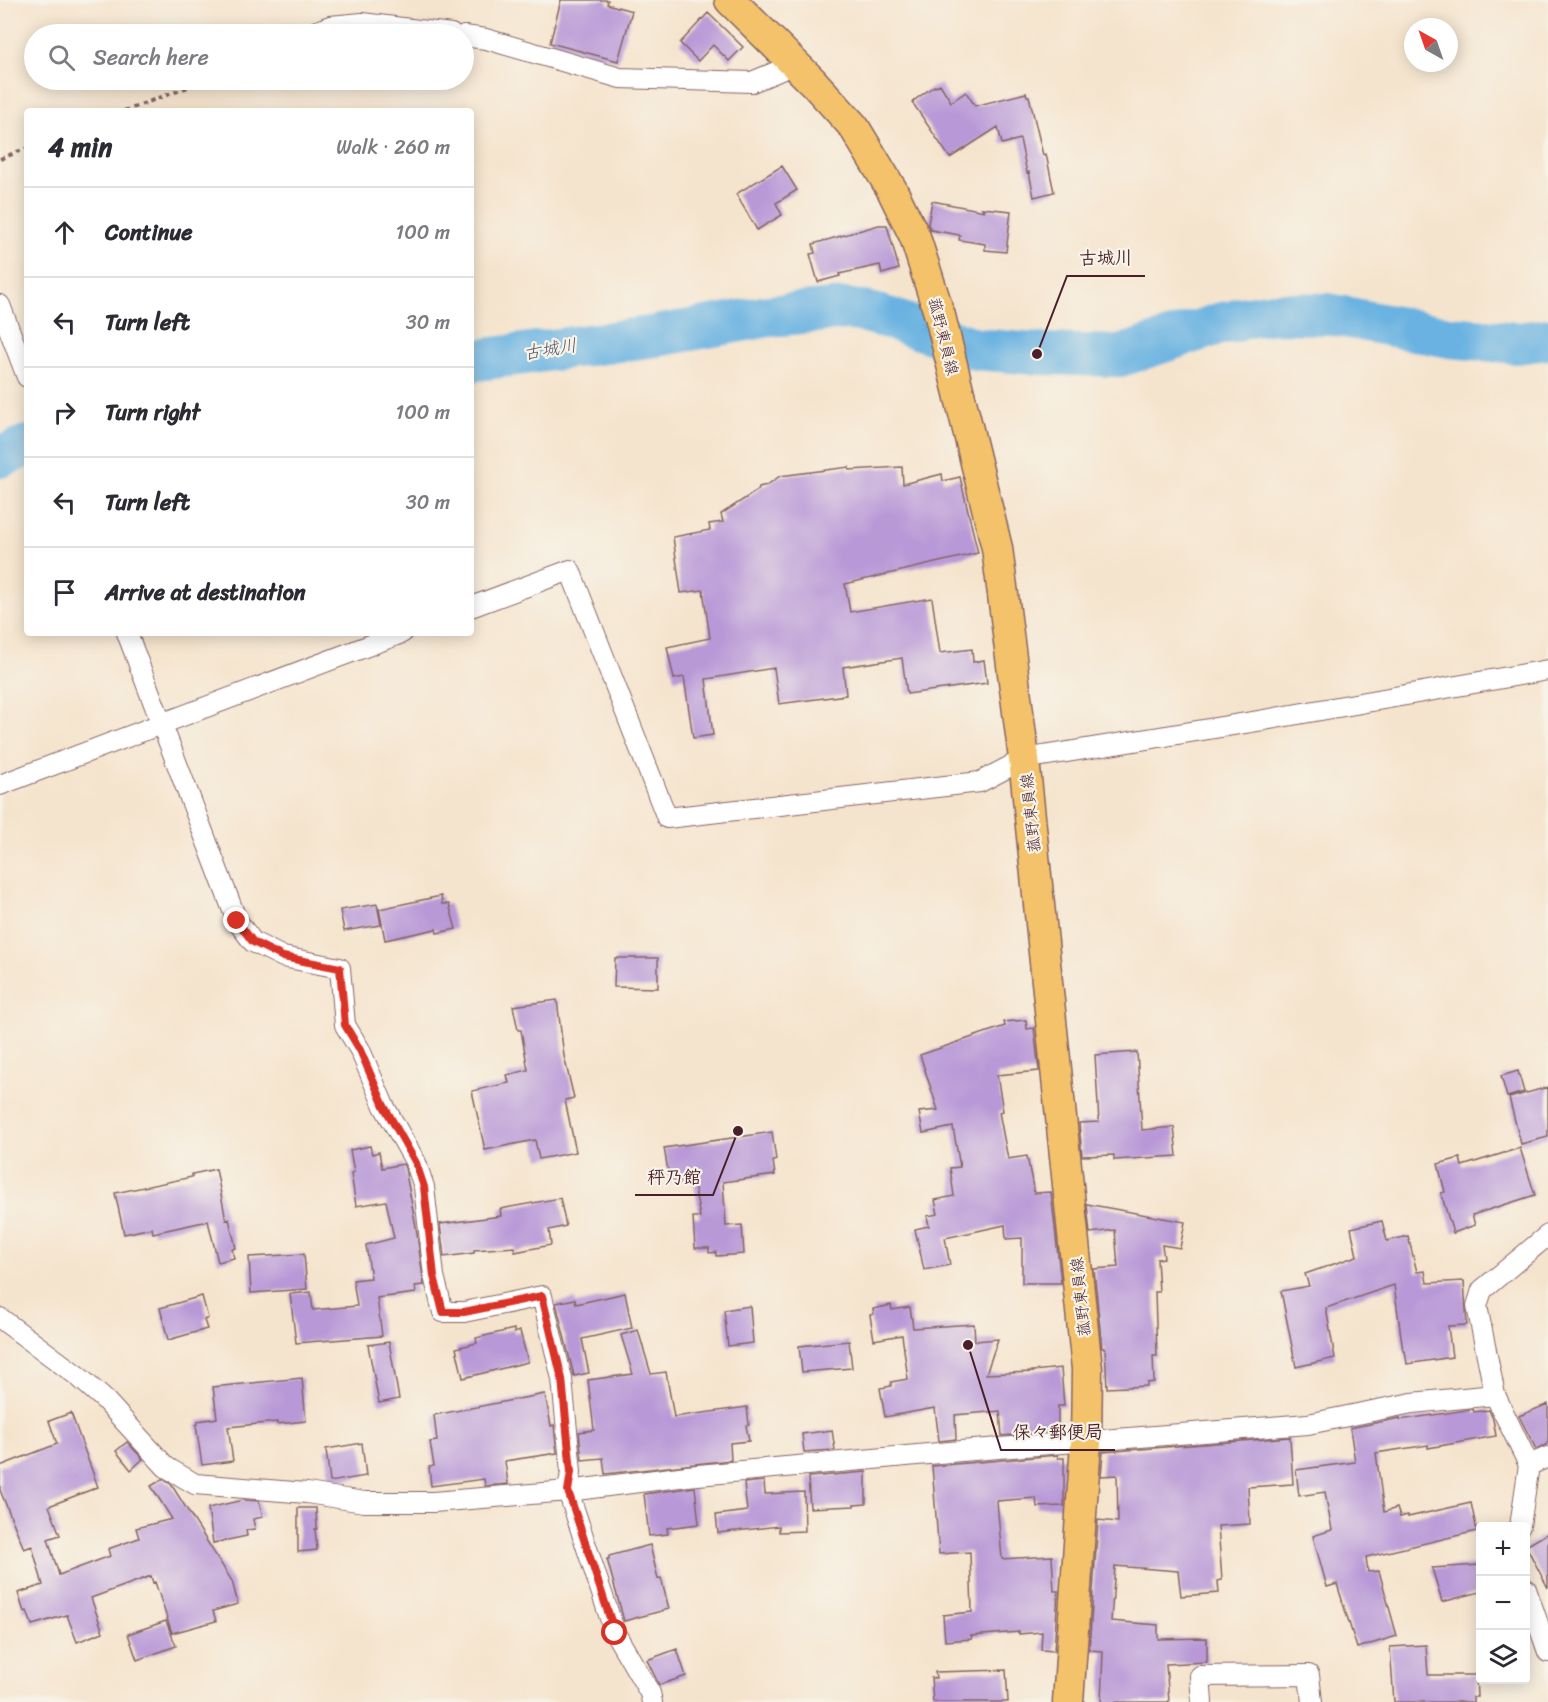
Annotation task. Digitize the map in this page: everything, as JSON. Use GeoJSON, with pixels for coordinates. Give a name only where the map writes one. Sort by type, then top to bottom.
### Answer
{"type":"FeatureCollection","features":[{"type":"Feature","properties":{"kind":"main road","name":"菰野東員線"},"geometry":{"type":"LineString","coordinates":[[730,0],[813,82],[854,127],[892,190],[915,237],[940,316],[997,548],[1024,759],[1087,1369],[1086,1443],[1068,1702]]}},
{"type":"Feature","properties":{"kind":"street"},"geometry":{"type":"LineString","coordinates":[[354,24],[370,24]]}},
{"type":"Feature","properties":{"kind":"street"},"geometry":{"type":"LineString","coordinates":[[474,37],[620,78],[752,81],[795,64]]}},
{"type":"Feature","properties":{"kind":"street"},"geometry":{"type":"LineString","coordinates":[[0,305],[24,369]]}},
{"type":"Feature","properties":{"kind":"street"},"geometry":{"type":"LineString","coordinates":[[474,606],[570,570],[667,818],[980,782],[1024,759],[1548,670]]}},
{"type":"Feature","properties":{"kind":"street"},"geometry":{"type":"LineString","coordinates":[[128,636],[237,921],[253,942],[283,957],[340,968],[345,1025],[360,1050],[384,1106],[416,1163],[424,1187],[434,1276],[443,1312],[464,1312],[542,1296],[562,1379],[571,1472],[568,1491],[615,1633],[650,1693],[652,1702]]}},
{"type":"Feature","properties":{"kind":"street"},"geometry":{"type":"LineString","coordinates":[[0,785],[394,636]]}},
{"type":"Feature","properties":{"kind":"street"},"geometry":{"type":"LineString","coordinates":[[1521,1522],[1528,1465],[1495,1395],[1477,1306],[1482,1290],[1548,1235]]}},
{"type":"Feature","properties":{"kind":"street"},"geometry":{"type":"LineString","coordinates":[[0,1318],[79,1377],[105,1400],[166,1467],[195,1484],[307,1493],[364,1502],[433,1502],[568,1491],[687,1476],[961,1451],[1308,1424],[1412,1403],[1495,1395]]}},
{"type":"Feature","properties":{"kind":"street"},"geometry":{"type":"LineString","coordinates":[[1528,1465],[1548,1457]]}},
{"type":"Feature","properties":{"kind":"street"},"geometry":{"type":"LineString","coordinates":[[1530,1600],[1548,1652]]}},
{"type":"Feature","properties":{"kind":"street"},"geometry":{"type":"LineString","coordinates":[[1202,1702],[1200,1676],[1309,1674],[1312,1702]]}},
{"type":"Feature","properties":{"kind":"path"},"geometry":{"type":"LineString","coordinates":[[132,108],[180,90]]}},
{"type":"Feature","properties":{"kind":"path"},"geometry":{"type":"LineString","coordinates":[[0,159],[24,149]]}},
{"type":"Feature","properties":{"kind":"building"},"geometry":{"type":"Polygon","coordinates":[[[561,0],[608,0],[607,4],[632,11],[618,61],[550,43],[561,0]]]}},
{"type":"Feature","properties":{"kind":"building"},"geometry":{"type":"Polygon","coordinates":[[[708,13],[743,47],[729,61],[713,45],[698,61],[680,43],[708,13]]]}},
{"type":"Feature","properties":{"kind":"building"},"geometry":{"type":"Polygon","coordinates":[[[940,84],[951,102],[966,92],[975,106],[1026,93],[1029,96],[1043,155],[1046,154],[1054,192],[1034,197],[1020,139],[1002,144],[998,127],[950,158],[912,102],[940,84]]]}},
{"type":"Feature","properties":{"kind":"building"},"geometry":{"type":"Polygon","coordinates":[[[782,166],[797,190],[776,203],[782,215],[757,230],[736,194],[782,166]]]}},
{"type":"Feature","properties":{"kind":"building"},"geometry":{"type":"Polygon","coordinates":[[[932,201],[984,211],[982,208],[1011,211],[1006,252],[985,250],[985,244],[959,240],[960,235],[931,230],[928,224],[932,201]]]}},
{"type":"Feature","properties":{"kind":"building"},"geometry":{"type":"Polygon","coordinates":[[[879,225],[887,225],[899,269],[882,274],[880,265],[839,274],[840,276],[818,282],[810,254],[815,253],[813,244],[879,225]]]}},
{"type":"Feature","properties":{"kind":"building"},"geometry":{"type":"Polygon","coordinates":[[[849,467],[849,470],[902,467],[903,484],[942,474],[943,481],[960,477],[978,553],[845,584],[850,612],[932,598],[940,653],[972,649],[973,662],[984,660],[987,683],[907,694],[902,658],[843,667],[846,695],[779,704],[774,668],[706,679],[713,735],[693,738],[684,677],[674,679],[667,647],[710,638],[703,590],[681,593],[673,537],[710,530],[709,524],[723,522],[721,514],[758,490],[759,487],[767,485],[780,476],[849,467]]]}},
{"type":"Feature","properties":{"kind":"building"},"geometry":{"type":"Polygon","coordinates":[[[441,896],[442,904],[449,904],[456,929],[437,933],[436,929],[385,940],[379,909],[441,896]]]}},
{"type":"Feature","properties":{"kind":"building"},"geometry":{"type":"Polygon","coordinates":[[[377,904],[381,925],[344,931],[340,910],[377,904]]]}},
{"type":"Feature","properties":{"kind":"building"},"geometry":{"type":"Polygon","coordinates":[[[615,958],[658,958],[658,988],[614,987],[615,958]]]}},
{"type":"Feature","properties":{"kind":"building"},"geometry":{"type":"Polygon","coordinates":[[[557,1000],[564,1056],[574,1098],[565,1100],[576,1152],[539,1159],[535,1140],[485,1150],[472,1091],[509,1083],[507,1075],[528,1070],[521,1030],[518,1030],[513,1006],[557,1000]]]}},
{"type":"Feature","properties":{"kind":"building"},"geometry":{"type":"Polygon","coordinates":[[[1026,1020],[1027,1029],[1034,1028],[1039,1071],[997,1075],[1003,1111],[999,1112],[1008,1159],[1027,1156],[1034,1193],[1051,1192],[1061,1283],[1022,1283],[1022,1238],[1006,1239],[1005,1225],[945,1238],[950,1265],[924,1270],[915,1229],[929,1226],[927,1216],[938,1214],[935,1200],[954,1196],[950,1168],[960,1167],[953,1127],[923,1133],[919,1112],[938,1110],[920,1055],[1005,1026],[1004,1022],[1026,1020]]]}},
{"type":"Feature","properties":{"kind":"building"},"geometry":{"type":"Polygon","coordinates":[[[1137,1052],[1142,1130],[1174,1127],[1177,1156],[1114,1160],[1114,1155],[1082,1156],[1079,1123],[1099,1122],[1095,1055],[1137,1052]]]}},
{"type":"Feature","properties":{"kind":"building"},"geometry":{"type":"Polygon","coordinates":[[[1518,1071],[1524,1092],[1507,1097],[1501,1076],[1518,1071]]]}},
{"type":"Feature","properties":{"kind":"building"},"geometry":{"type":"Polygon","coordinates":[[[1548,1087],[1548,1137],[1521,1144],[1509,1098],[1548,1087]]]}},
{"type":"Feature","properties":{"kind":"building"},"geometry":{"type":"Polygon","coordinates":[[[772,1132],[776,1160],[773,1161],[775,1175],[723,1182],[726,1226],[742,1225],[744,1254],[716,1256],[716,1252],[709,1253],[709,1248],[695,1248],[693,1217],[700,1217],[693,1179],[670,1182],[664,1148],[772,1132]]]}},
{"type":"Feature","properties":{"kind":"building"},"geometry":{"type":"Polygon","coordinates":[[[370,1146],[372,1154],[379,1152],[382,1168],[403,1164],[405,1168],[424,1285],[415,1286],[416,1293],[377,1298],[382,1336],[296,1343],[290,1294],[311,1292],[313,1310],[357,1306],[353,1280],[371,1278],[366,1245],[394,1238],[386,1201],[356,1206],[350,1150],[370,1146]]]}},
{"type":"Feature","properties":{"kind":"building"},"geometry":{"type":"Polygon","coordinates":[[[1520,1148],[1535,1195],[1472,1215],[1475,1225],[1453,1233],[1441,1193],[1445,1192],[1438,1164],[1460,1158],[1462,1166],[1520,1148]]]}},
{"type":"Feature","properties":{"kind":"building"},"geometry":{"type":"Polygon","coordinates":[[[216,1169],[226,1220],[229,1219],[236,1248],[232,1249],[234,1258],[218,1262],[208,1221],[153,1233],[152,1228],[124,1234],[115,1193],[192,1177],[192,1174],[216,1169]]]}},
{"type":"Feature","properties":{"kind":"building"},"geometry":{"type":"Polygon","coordinates":[[[560,1198],[566,1226],[549,1230],[551,1245],[515,1252],[515,1247],[474,1250],[474,1253],[444,1257],[440,1224],[501,1216],[500,1209],[560,1198]]]}},
{"type":"Feature","properties":{"kind":"building"},"geometry":{"type":"Polygon","coordinates":[[[1087,1204],[1185,1222],[1180,1248],[1162,1245],[1164,1258],[1157,1259],[1159,1292],[1155,1292],[1157,1356],[1153,1356],[1154,1382],[1147,1383],[1147,1386],[1107,1388],[1105,1348],[1102,1348],[1094,1269],[1118,1267],[1115,1230],[1090,1233],[1087,1204]]]}},
{"type":"Feature","properties":{"kind":"building"},"geometry":{"type":"Polygon","coordinates":[[[1382,1221],[1387,1241],[1408,1236],[1417,1272],[1425,1271],[1427,1283],[1464,1281],[1467,1325],[1448,1326],[1452,1357],[1407,1364],[1405,1351],[1403,1351],[1394,1285],[1326,1308],[1335,1358],[1296,1367],[1281,1291],[1309,1286],[1305,1274],[1357,1256],[1351,1228],[1382,1221]]]}},
{"type":"Feature","properties":{"kind":"building"},"geometry":{"type":"Polygon","coordinates":[[[304,1254],[307,1289],[251,1293],[249,1257],[304,1254]]]}},
{"type":"Feature","properties":{"kind":"building"},"geometry":{"type":"Polygon","coordinates":[[[625,1293],[632,1328],[582,1339],[589,1373],[574,1376],[556,1303],[575,1299],[576,1304],[625,1293]]]}},
{"type":"Feature","properties":{"kind":"building"},"geometry":{"type":"Polygon","coordinates":[[[202,1296],[208,1318],[204,1320],[207,1329],[168,1340],[160,1308],[202,1296]]]}},
{"type":"Feature","properties":{"kind":"building"},"geometry":{"type":"Polygon","coordinates":[[[891,1305],[892,1310],[910,1307],[913,1328],[974,1324],[975,1341],[998,1339],[986,1374],[1061,1368],[1064,1406],[1058,1406],[1058,1431],[1002,1436],[1000,1411],[955,1415],[956,1439],[939,1441],[935,1408],[885,1417],[880,1388],[891,1386],[891,1382],[908,1379],[902,1335],[874,1340],[870,1315],[874,1314],[873,1309],[891,1305]]]}},
{"type":"Feature","properties":{"kind":"building"},"geometry":{"type":"Polygon","coordinates":[[[750,1306],[753,1343],[728,1346],[724,1310],[750,1306]]]}},
{"type":"Feature","properties":{"kind":"building"},"geometry":{"type":"Polygon","coordinates":[[[514,1329],[514,1333],[520,1331],[528,1362],[463,1378],[456,1348],[477,1343],[476,1338],[514,1329]]]}},
{"type":"Feature","properties":{"kind":"building"},"geometry":{"type":"Polygon","coordinates":[[[638,1330],[651,1374],[666,1372],[674,1417],[747,1407],[749,1425],[746,1426],[749,1441],[730,1443],[731,1460],[605,1474],[603,1458],[582,1460],[579,1432],[594,1430],[588,1380],[633,1374],[621,1335],[638,1330]]]}},
{"type":"Feature","properties":{"kind":"building"},"geometry":{"type":"Polygon","coordinates":[[[849,1341],[852,1368],[802,1372],[799,1346],[849,1341]]]}},
{"type":"Feature","properties":{"kind":"building"},"geometry":{"type":"Polygon","coordinates":[[[389,1342],[399,1399],[379,1403],[368,1345],[389,1342]]]}},
{"type":"Feature","properties":{"kind":"building"},"geometry":{"type":"Polygon","coordinates":[[[302,1378],[306,1421],[228,1427],[233,1461],[202,1465],[196,1425],[198,1421],[217,1418],[213,1387],[302,1378]]]}},
{"type":"Feature","properties":{"kind":"building"},"geometry":{"type":"Polygon","coordinates":[[[545,1394],[551,1426],[554,1425],[557,1453],[505,1461],[508,1484],[485,1486],[484,1479],[431,1486],[429,1467],[434,1466],[430,1442],[437,1441],[434,1415],[545,1394]]]}},
{"type":"Feature","properties":{"kind":"building"},"geometry":{"type":"Polygon","coordinates":[[[1548,1404],[1548,1444],[1536,1449],[1519,1416],[1548,1404]]]}},
{"type":"Feature","properties":{"kind":"building"},"geometry":{"type":"Polygon","coordinates":[[[1473,1409],[1474,1412],[1489,1410],[1496,1436],[1428,1448],[1428,1445],[1376,1453],[1384,1512],[1397,1508],[1400,1517],[1408,1515],[1408,1517],[1471,1503],[1476,1531],[1366,1557],[1368,1572],[1379,1571],[1397,1636],[1357,1648],[1337,1584],[1327,1587],[1313,1536],[1332,1530],[1325,1492],[1299,1496],[1296,1470],[1355,1462],[1350,1428],[1400,1418],[1400,1420],[1473,1409]]]}},
{"type":"Feature","properties":{"kind":"building"},"geometry":{"type":"Polygon","coordinates":[[[71,1413],[98,1487],[49,1506],[60,1535],[48,1539],[59,1575],[110,1556],[108,1549],[139,1538],[136,1528],[172,1519],[151,1486],[163,1479],[171,1484],[232,1581],[238,1604],[213,1611],[216,1621],[172,1633],[151,1576],[91,1598],[103,1632],[77,1642],[67,1615],[32,1625],[27,1611],[24,1612],[18,1593],[43,1585],[32,1546],[24,1549],[0,1490],[0,1466],[57,1444],[49,1421],[71,1413]]]}},
{"type":"Feature","properties":{"kind":"building"},"geometry":{"type":"Polygon","coordinates":[[[832,1430],[835,1450],[804,1452],[802,1434],[832,1430]]]}},
{"type":"Feature","properties":{"kind":"building"},"geometry":{"type":"Polygon","coordinates":[[[1290,1437],[1293,1484],[1248,1487],[1250,1524],[1218,1526],[1222,1580],[1218,1581],[1219,1593],[1181,1596],[1178,1571],[1115,1566],[1111,1621],[1158,1625],[1158,1639],[1207,1638],[1207,1662],[1166,1664],[1169,1702],[1101,1702],[1103,1651],[1089,1650],[1098,1520],[1118,1522],[1117,1475],[1101,1476],[1103,1452],[1290,1437]]]}},
{"type":"Feature","properties":{"kind":"building"},"geometry":{"type":"Polygon","coordinates":[[[127,1442],[143,1459],[131,1470],[116,1451],[127,1442]]]}},
{"type":"Feature","properties":{"kind":"building"},"geometry":{"type":"Polygon","coordinates":[[[362,1443],[366,1476],[330,1482],[326,1449],[362,1443]]]}},
{"type":"Feature","properties":{"kind":"building"},"geometry":{"type":"Polygon","coordinates":[[[1058,1455],[1058,1458],[1064,1458],[1064,1506],[1037,1507],[1036,1498],[997,1501],[1002,1559],[1052,1556],[1054,1591],[1058,1591],[1054,1651],[1041,1650],[1042,1632],[971,1636],[972,1639],[945,1641],[943,1615],[972,1612],[970,1552],[939,1554],[932,1466],[1058,1455]]]}},
{"type":"Feature","properties":{"kind":"building"},"geometry":{"type":"Polygon","coordinates":[[[866,1472],[866,1504],[810,1508],[808,1477],[866,1472]]]}},
{"type":"Feature","properties":{"kind":"building"},"geometry":{"type":"Polygon","coordinates":[[[764,1481],[765,1494],[804,1492],[805,1531],[779,1532],[779,1526],[718,1533],[716,1515],[747,1511],[744,1483],[764,1481]]]}},
{"type":"Feature","properties":{"kind":"building"},"geometry":{"type":"Polygon","coordinates":[[[695,1487],[699,1524],[667,1528],[668,1534],[649,1536],[644,1494],[695,1487]]]}},
{"type":"Feature","properties":{"kind":"building"},"geometry":{"type":"Polygon","coordinates":[[[243,1500],[259,1501],[263,1517],[253,1519],[255,1529],[246,1530],[247,1536],[213,1543],[208,1508],[243,1500]]]}},
{"type":"Feature","properties":{"kind":"building"},"geometry":{"type":"Polygon","coordinates":[[[298,1508],[316,1508],[317,1550],[298,1552],[298,1508]]]}},
{"type":"Feature","properties":{"kind":"building"},"geometry":{"type":"Polygon","coordinates":[[[1548,1533],[1548,1588],[1530,1554],[1530,1544],[1548,1533]]]}},
{"type":"Feature","properties":{"kind":"building"},"geometry":{"type":"Polygon","coordinates":[[[650,1545],[658,1579],[661,1578],[669,1609],[624,1621],[607,1559],[609,1556],[650,1545]]]}},
{"type":"Feature","properties":{"kind":"building"},"geometry":{"type":"Polygon","coordinates":[[[1476,1565],[1476,1593],[1442,1602],[1432,1568],[1476,1565]]]}},
{"type":"Feature","properties":{"kind":"building"},"geometry":{"type":"Polygon","coordinates":[[[166,1621],[176,1646],[137,1660],[128,1634],[166,1621]]]}},
{"type":"Feature","properties":{"kind":"building"},"geometry":{"type":"Polygon","coordinates":[[[1426,1645],[1428,1675],[1476,1675],[1477,1697],[1473,1697],[1473,1702],[1394,1702],[1390,1647],[1426,1645]]]}},
{"type":"Feature","properties":{"kind":"building"},"geometry":{"type":"Polygon","coordinates":[[[677,1649],[686,1676],[659,1685],[647,1660],[677,1649]]]}},
{"type":"Feature","properties":{"kind":"building"},"geometry":{"type":"Polygon","coordinates":[[[1006,1670],[1008,1702],[933,1702],[931,1678],[936,1678],[935,1672],[1006,1670]]]}},
{"type":"Feature","properties":{"kind":"waterway","name":"古城川"},"geometry":{"type":"LineString","coordinates":[[474,361],[656,336],[769,316],[846,309],[891,319],[976,349],[1037,354],[1120,356],[1222,323],[1275,313],[1329,314],[1449,337],[1517,343],[1548,339]]}},
{"type":"Feature","properties":{"kind":"waterway","name":"古城川"},"geometry":{"type":"LineString","coordinates":[[0,457],[24,447]]}},
{"type":"Feature","properties":{"kind":"place","name":"古城川"},"geometry":{"type":"Point","coordinates":[1037,354]}},
{"type":"Feature","properties":{"kind":"place","name":"秤乃館"},"geometry":{"type":"Point","coordinates":[738,1131]}},
{"type":"Feature","properties":{"kind":"place","name":"保々郵便局"},"geometry":{"type":"Point","coordinates":[968,1345]}},
{"type":"Feature","properties":{"kind":"route"},"geometry":{"type":"LineString","coordinates":[[237,921],[253,942],[283,957],[340,968],[345,1025],[360,1050],[384,1106],[416,1163],[424,1187],[434,1276],[443,1312],[464,1312],[542,1296],[562,1379],[571,1472],[568,1491],[615,1633]]}}]}
